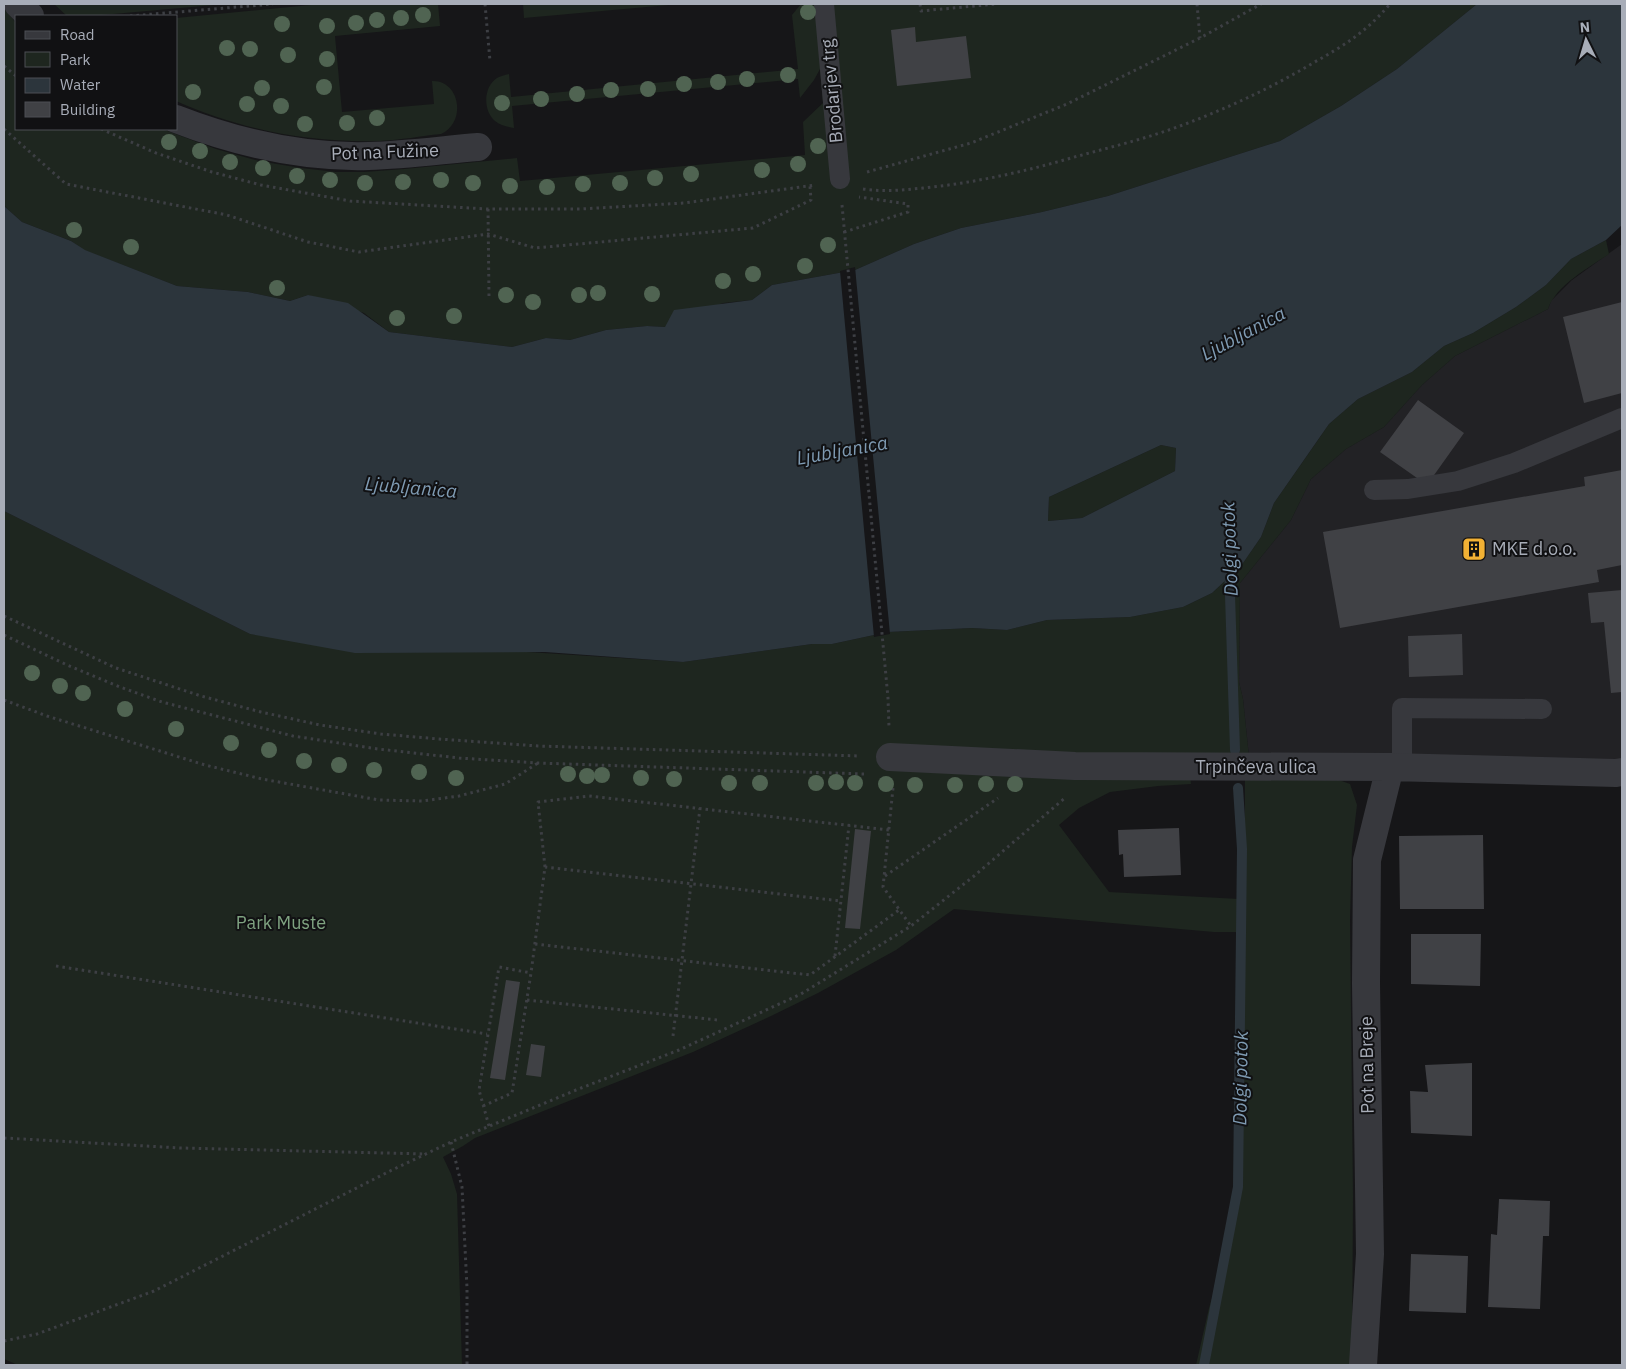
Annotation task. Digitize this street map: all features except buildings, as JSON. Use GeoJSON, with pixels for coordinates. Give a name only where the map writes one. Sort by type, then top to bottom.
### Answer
{"type":"FeatureCollection","features":[{"type":"Feature","properties":{"kind":"street"},"geometry":{"type":"LineString","coordinates":[[18,4],[29,15]]}},
{"type":"Feature","properties":{"kind":"street","name":"Pot na Fužine"},"geometry":{"type":"LineString","coordinates":[[178,119],[234,140],[301,153],[368,156],[478,146]]}},
{"type":"Feature","properties":{"kind":"street","name":"Trpinčeva ulica"},"geometry":{"type":"LineString","coordinates":[[892,770],[1075,766],[1396,768],[1622,772]]}},
{"type":"Feature","properties":{"kind":"street","name":"Pot na Breje"},"geometry":{"type":"LineString","coordinates":[[1363,1365],[1370,1254],[1366,983],[1367,860],[1396,768]]}},
{"type":"Feature","properties":{"kind":"lane","name":"Brodarjev trg"},"geometry":{"type":"LineString","coordinates":[[824,4],[848,183]]}},
{"type":"Feature","properties":{"kind":"lane"},"geometry":{"type":"LineString","coordinates":[[1374,490],[1408,489],[1458,481],[1514,463],[1622,418]]}},
{"type":"Feature","properties":{"kind":"lane"},"geometry":{"type":"LineString","coordinates":[[1396,768],[1402,708],[1542,709]]}},
{"type":"Feature","properties":{"kind":"path"},"geometry":{"type":"LineString","coordinates":[[142,15],[273,4]]}},
{"type":"Feature","properties":{"kind":"path"},"geometry":{"type":"LineString","coordinates":[[485,4],[490,61]]}},
{"type":"Feature","properties":{"kind":"path"},"geometry":{"type":"LineString","coordinates":[[920,4],[920,11],[996,4]]}},
{"type":"Feature","properties":{"kind":"path"},"geometry":{"type":"LineString","coordinates":[[1197,4],[1200,38]]}},
{"type":"Feature","properties":{"kind":"path"},"geometry":{"type":"LineString","coordinates":[[103,130],[156,153],[212,172],[261,185],[350,201],[488,209],[581,209],[684,203],[810,186],[848,183],[971,142],[1067,104],[1200,38],[1261,4]]}},
{"type":"Feature","properties":{"kind":"path"},"geometry":{"type":"LineString","coordinates":[[848,183],[871,190],[897,191],[952,186],[1042,166],[1178,127],[1234,104],[1288,78],[1352,40],[1376,20],[1390,4]]}},
{"type":"Feature","properties":{"kind":"path"},"geometry":{"type":"LineString","coordinates":[[4,66],[15,75]]}},
{"type":"Feature","properties":{"kind":"path"},"geometry":{"type":"LineString","coordinates":[[4,129],[66,184],[227,215],[308,242],[359,252],[488,234],[535,248],[753,228],[811,200],[810,186]]}},
{"type":"Feature","properties":{"kind":"path"},"geometry":{"type":"LineString","coordinates":[[844,233],[908,212],[908,204],[850,196]]}},
{"type":"Feature","properties":{"kind":"path"},"geometry":{"type":"LineString","coordinates":[[842,204],[888,698],[892,770],[889,830],[883,887],[911,926]]}},
{"type":"Feature","properties":{"kind":"path"},"geometry":{"type":"LineString","coordinates":[[488,209],[489,297]]}},
{"type":"Feature","properties":{"kind":"path"},"geometry":{"type":"LineString","coordinates":[[4,616],[116,668],[210,698],[320,725],[439,740],[538,746],[858,756],[856,773],[538,763],[459,758],[378,749],[293,736],[162,702],[85,672],[4,635]]}},
{"type":"Feature","properties":{"kind":"path"},"geometry":{"type":"LineString","coordinates":[[4,700],[47,716],[205,766],[262,779],[379,800],[422,801],[459,796],[506,784],[538,763]]}},
{"type":"Feature","properties":{"kind":"path"},"geometry":{"type":"LineString","coordinates":[[4,1341],[38,1334],[154,1291],[381,1175],[451,1142],[679,1050],[792,998],[911,926],[974,876],[1070,794]]}},
{"type":"Feature","properties":{"kind":"path"},"geometry":{"type":"LineString","coordinates":[[483,1106],[512,1093],[536,944],[545,867],[538,802],[588,796],[889,830]]}},
{"type":"Feature","properties":{"kind":"path"},"geometry":{"type":"LineString","coordinates":[[884,877],[998,798]]}},
{"type":"Feature","properties":{"kind":"path"},"geometry":{"type":"LineString","coordinates":[[673,1036],[700,808]]}},
{"type":"Feature","properties":{"kind":"path"},"geometry":{"type":"LineString","coordinates":[[835,956],[849,825]]}},
{"type":"Feature","properties":{"kind":"path"},"geometry":{"type":"LineString","coordinates":[[545,867],[841,901]]}},
{"type":"Feature","properties":{"kind":"path"},"geometry":{"type":"LineString","coordinates":[[536,944],[810,975],[899,910]]}},
{"type":"Feature","properties":{"kind":"path"},"geometry":{"type":"LineString","coordinates":[[56,966],[487,1034]]}},
{"type":"Feature","properties":{"kind":"path"},"geometry":{"type":"LineString","coordinates":[[489,1126],[479,1090],[499,967],[531,973]]}},
{"type":"Feature","properties":{"kind":"path"},"geometry":{"type":"LineString","coordinates":[[527,1000],[718,1020]]}},
{"type":"Feature","properties":{"kind":"path"},"geometry":{"type":"LineString","coordinates":[[4,1138],[181,1148],[427,1154]]}},
{"type":"Feature","properties":{"kind":"path"},"geometry":{"type":"LineString","coordinates":[[451,1142],[462,1187],[467,1288],[467,1365]]}},
{"type":"Feature","properties":{"kind":"shaded area"},"geometry":{"type":"Polygon","coordinates":[[[1622,244],[1622,759],[1249,757],[1243,699],[1239,682],[1240,583],[1291,520],[1311,479],[1346,449],[1384,427],[1422,385],[1455,356],[1548,309],[1551,301],[1572,280],[1622,244]]]}},
{"type":"Feature","properties":{"kind":"green space"},"geometry":{"type":"Polygon","coordinates":[[[54,4],[225,4],[102,15],[66,15],[54,4]]]}},
{"type":"Feature","properties":{"kind":"green space"},"geometry":{"type":"Polygon","coordinates":[[[321,4],[438,4],[440,26],[335,36],[342,112],[434,104],[432,81],[441,82],[449,87],[454,94],[457,112],[454,121],[441,134],[396,140],[354,141],[328,140],[276,133],[225,120],[178,102],[178,18],[321,4]]]}},
{"type":"Feature","properties":{"kind":"green space"},"geometry":{"type":"Polygon","coordinates":[[[523,4],[680,4],[524,18],[523,4]]]}},
{"type":"Feature","properties":{"kind":"green space"},"geometry":{"type":"Polygon","coordinates":[[[801,4],[1477,4],[1397,69],[1341,106],[1280,141],[1108,196],[1042,212],[961,228],[914,244],[855,270],[772,285],[752,300],[723,303],[665,327],[647,326],[606,330],[570,340],[546,338],[512,347],[389,332],[364,313],[308,295],[290,301],[248,292],[177,286],[84,250],[71,241],[22,222],[4,206],[4,8],[15,22],[15,130],[165,130],[216,149],[259,161],[336,172],[404,169],[517,158],[520,181],[805,155],[803,122],[823,103],[820,69],[800,98],[798,79],[512,106],[514,128],[499,124],[491,117],[486,99],[492,82],[498,77],[509,74],[511,97],[798,69],[792,15],[801,4]]]}},
{"type":"Feature","properties":{"kind":"green space","name":"Park Muste"},"geometry":{"type":"Polygon","coordinates":[[[1606,240],[1609,254],[1566,284],[1552,300],[1548,309],[1455,356],[1422,385],[1384,427],[1346,449],[1311,479],[1291,520],[1240,583],[1239,682],[1243,699],[1249,757],[1188,757],[1191,784],[1110,792],[1079,808],[1059,825],[1109,892],[1239,899],[1239,932],[1214,932],[954,909],[896,950],[818,993],[771,1016],[693,1052],[475,1138],[443,1157],[457,1194],[462,1365],[18,1365],[4,1359],[4,511],[250,634],[683,662],[812,644],[832,644],[888,632],[972,628],[1007,630],[1047,620],[1130,617],[1183,607],[1212,593],[1241,566],[1261,537],[1274,503],[1329,424],[1358,399],[1412,372],[1444,346],[1473,333],[1516,307],[1546,285],[1571,259],[1606,240]]]}},
{"type":"Feature","properties":{"kind":"green space"},"geometry":{"type":"Polygon","coordinates":[[[1161,445],[1176,448],[1175,471],[1082,518],[1048,521],[1049,497],[1161,445]]]}},
{"type":"Feature","properties":{"kind":"green space"},"geometry":{"type":"Polygon","coordinates":[[[1245,778],[1336,779],[1350,784],[1357,805],[1352,847],[1350,920],[1353,1196],[1352,1365],[1196,1365],[1209,1308],[1232,1233],[1237,1056],[1245,933],[1245,778]]]}},
{"type":"Feature","properties":{"kind":"water","name":"Ljubljanica"},"geometry":{"type":"Polygon","coordinates":[[[1477,4],[1622,4],[1622,225],[1606,240],[1571,259],[1546,285],[1516,307],[1473,333],[1444,346],[1412,372],[1358,399],[1329,424],[1274,503],[1261,537],[1241,566],[1212,593],[1183,607],[1130,617],[1047,620],[1007,630],[972,628],[888,632],[832,644],[812,644],[683,662],[545,652],[355,653],[250,634],[4,511],[4,206],[22,222],[71,241],[85,250],[177,286],[248,292],[290,301],[308,295],[348,303],[389,332],[512,347],[546,338],[570,340],[606,330],[647,326],[665,327],[674,310],[752,300],[772,285],[855,270],[914,244],[961,228],[1042,212],[1108,196],[1280,141],[1341,106],[1397,69],[1477,4]],[[1161,445],[1049,497],[1048,521],[1082,518],[1175,471],[1176,448],[1161,445]]]}},
{"type":"Feature","properties":{"kind":"pier"},"geometry":{"type":"Polygon","coordinates":[[[855,267],[890,634],[874,637],[840,271],[855,267]]]}},
{"type":"Feature","properties":{"kind":"waterway","name":"Dolgi potok"},"geometry":{"type":"LineString","coordinates":[[1229,564],[1235,750]]}},
{"type":"Feature","properties":{"kind":"waterway","name":"Dolgi potok"},"geometry":{"type":"LineString","coordinates":[[1204,1365],[1238,1187],[1242,849],[1238,788]]}},
{"type":"Feature","properties":{"kind":"place","name":"MKE d.o.o."},"geometry":{"type":"Point","coordinates":[1474,549]}}]}
